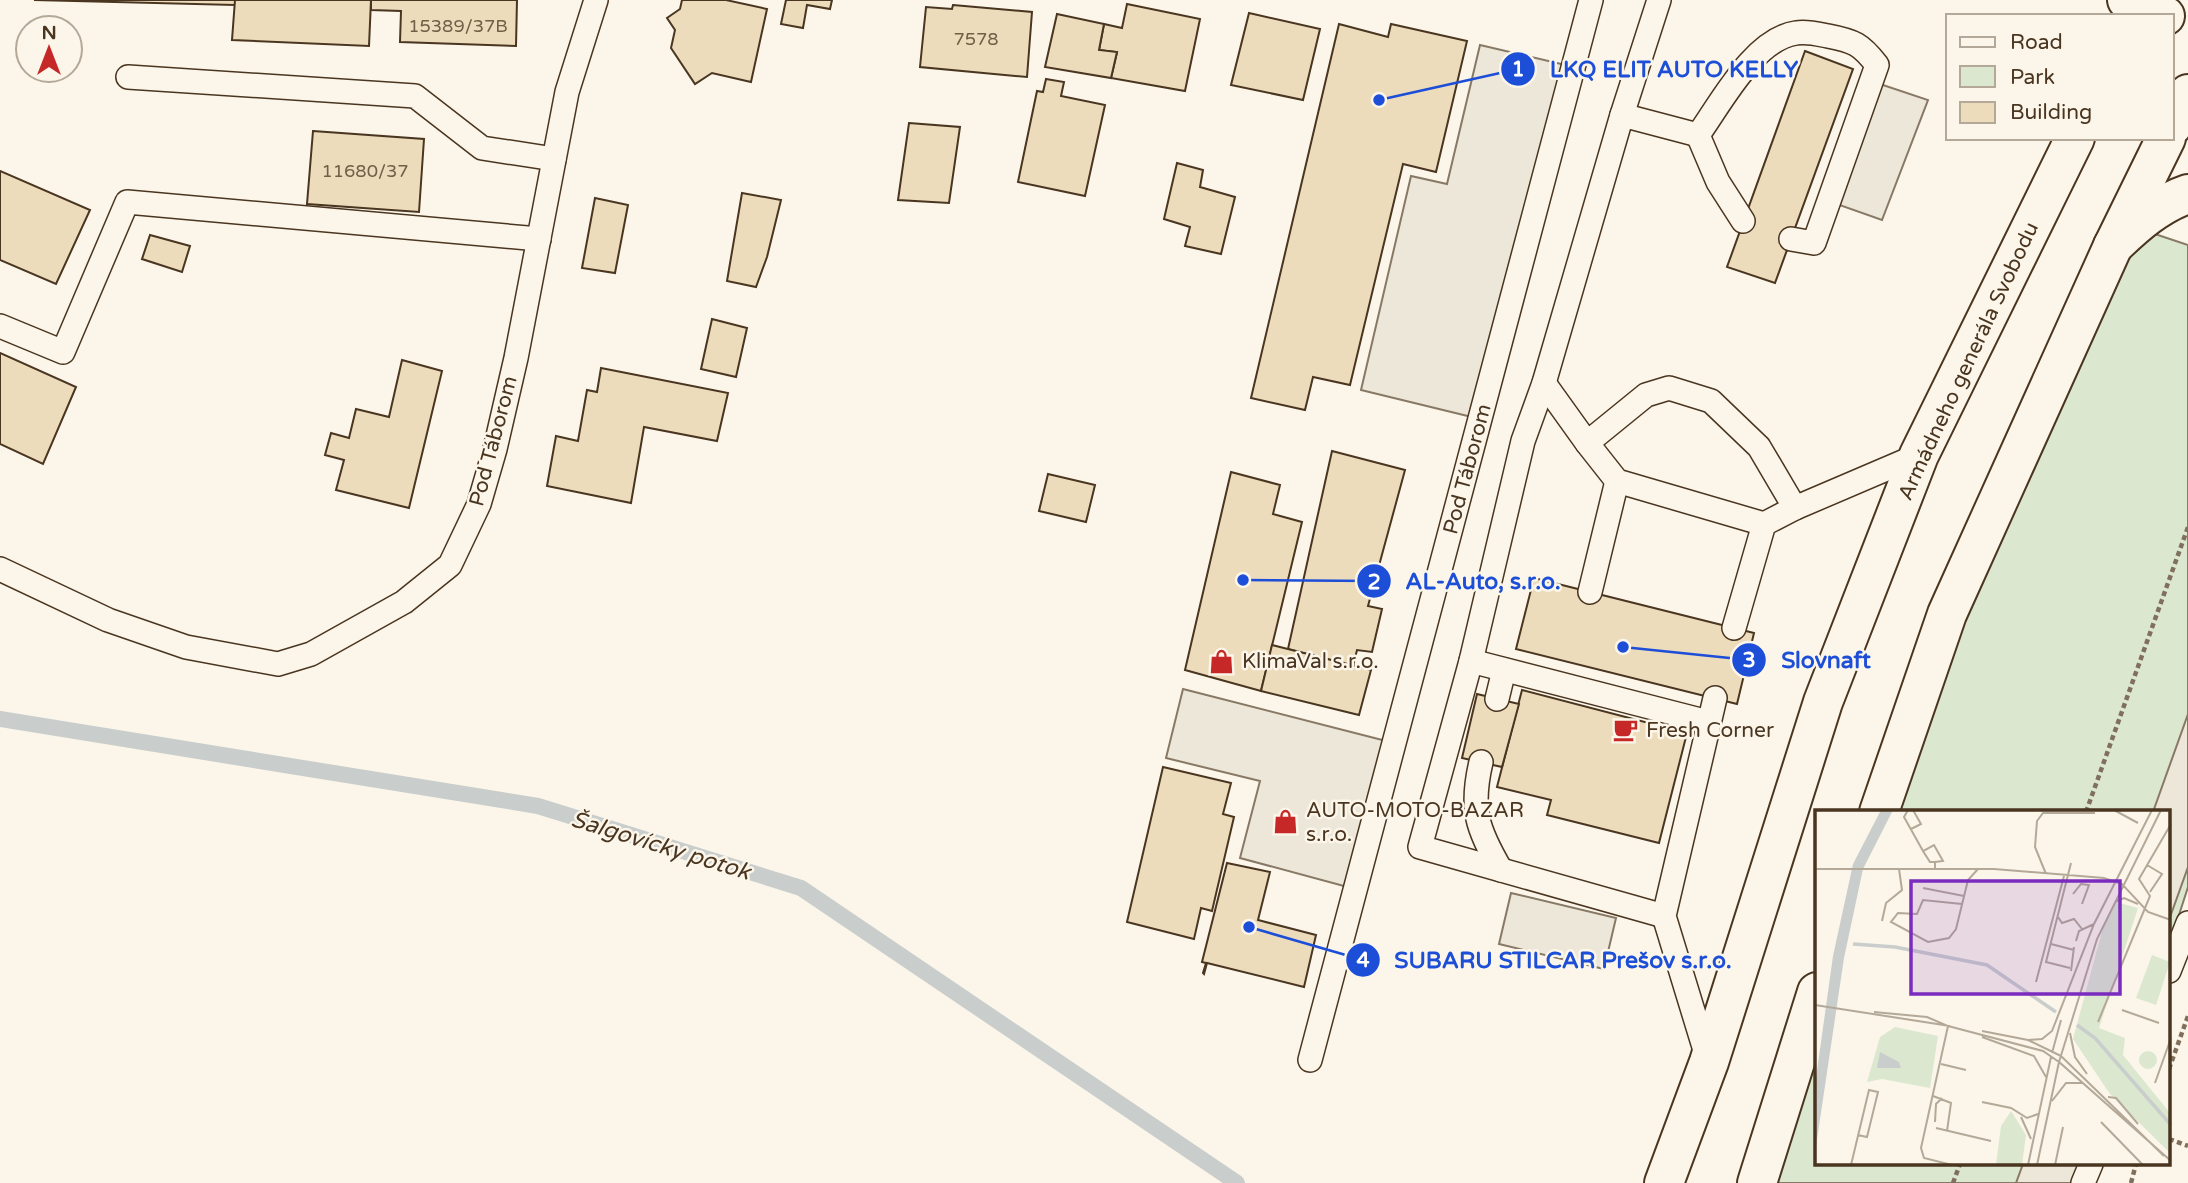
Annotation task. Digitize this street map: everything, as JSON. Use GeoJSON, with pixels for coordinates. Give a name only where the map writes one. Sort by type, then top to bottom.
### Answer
{"type":"FeatureCollection","features":[{"type":"Feature","properties":{"kind":"main road"},"geometry":{"type":"LineString","coordinates":[[2174,123],[2188,94]]}},
{"type":"Feature","properties":{"kind":"main road","name":"Armádneho generála Svobodu"},"geometry":{"type":"LineString","coordinates":[[1664,1183],[1709,1062],[1823,702],[1919,456],[2074,140]]}},
{"type":"Feature","properties":{"kind":"main road"},"geometry":{"type":"LineString","coordinates":[[1880,810],[1947,614],[2113,246],[2165,140]]}},
{"type":"Feature","properties":{"kind":"main road"},"geometry":{"type":"LineString","coordinates":[[2113,246],[2137,223],[2162,206],[2188,194]]}},
{"type":"Feature","properties":{"kind":"main road"},"geometry":{"type":"LineString","coordinates":[[1757,1183],[1815,998]]}},
{"type":"Feature","properties":{"kind":"lane","name":"Pod Táborom"},"geometry":{"type":"LineString","coordinates":[[0,569],[121,625],[186,647],[278,664],[311,654],[404,602],[450,565],[479,504],[498,436],[567,92],[596,0]]}},
{"type":"Feature","properties":{"kind":"lane","name":"Pod Táborom"},"geometry":{"type":"LineString","coordinates":[[1310,1060],[1591,0]]}},
{"type":"Feature","properties":{"kind":"lane"},"geometry":{"type":"LineString","coordinates":[[1660,0],[1622,114],[1544,383],[1523,441],[1471,661],[1420,847],[1664,916]]}},
{"type":"Feature","properties":{"kind":"lane"},"geometry":{"type":"LineString","coordinates":[[1698,135],[1762,49],[1779,39],[1795,33],[1813,33],[1842,38],[1864,48],[1877,65],[1814,243],[1791,239]]}},
{"type":"Feature","properties":{"kind":"lane"},"geometry":{"type":"LineString","coordinates":[[128,77],[415,96],[482,148],[554,159]]}},
{"type":"Feature","properties":{"kind":"lane"},"geometry":{"type":"LineString","coordinates":[[1622,114],[1698,135]]}},
{"type":"Feature","properties":{"kind":"lane"},"geometry":{"type":"LineString","coordinates":[[1698,135],[1718,182],[1743,221]]}},
{"type":"Feature","properties":{"kind":"lane"},"geometry":{"type":"LineString","coordinates":[[0,326],[63,352],[127,202],[538,239]]}},
{"type":"Feature","properties":{"kind":"lane"},"geometry":{"type":"LineString","coordinates":[[1544,383],[1617,481],[1764,524],[1795,508],[1919,456]]}},
{"type":"Feature","properties":{"kind":"lane"},"geometry":{"type":"LineString","coordinates":[[1587,443],[1646,395],[1670,388],[1711,401],[1759,447],[1795,508]]}},
{"type":"Feature","properties":{"kind":"lane"},"geometry":{"type":"LineString","coordinates":[[1590,592],[1617,481]]}},
{"type":"Feature","properties":{"kind":"lane"},"geometry":{"type":"LineString","coordinates":[[1734,628],[1764,524]]}},
{"type":"Feature","properties":{"kind":"lane"},"geometry":{"type":"LineString","coordinates":[[1471,661],[1504,670],[1570,675],[1708,722]]}},
{"type":"Feature","properties":{"kind":"lane"},"geometry":{"type":"LineString","coordinates":[[1497,699],[1504,670]]}},
{"type":"Feature","properties":{"kind":"lane"},"geometry":{"type":"LineString","coordinates":[[1709,1062],[1664,916],[1715,698]]}},
{"type":"Feature","properties":{"kind":"lane"},"geometry":{"type":"LineString","coordinates":[[1481,762],[1475,788],[1476,814],[1487,846],[1501,870]]}},
{"type":"Feature","properties":{"kind":"lane"},"geometry":{"type":"LineString","coordinates":[[2170,968],[2188,923]]}},
{"type":"Feature","properties":{"kind":"lane"},"geometry":{"type":"LineString","coordinates":[[2083,1183],[2090,1166]]}},
{"type":"Feature","properties":{"kind":"path"},"geometry":{"type":"LineString","coordinates":[[2087,810],[2188,527]]}},
{"type":"Feature","properties":{"kind":"path"},"geometry":{"type":"LineString","coordinates":[[2170,1066],[2188,1016]]}},
{"type":"Feature","properties":{"kind":"path"},"geometry":{"type":"LineString","coordinates":[[2170,1139],[2188,1146]]}},
{"type":"Feature","properties":{"kind":"path"},"geometry":{"type":"LineString","coordinates":[[1953,1183],[1959,1166]]}},
{"type":"Feature","properties":{"kind":"path"},"geometry":{"type":"LineString","coordinates":[[2131,1183],[2135,1166]]}},
{"type":"Feature","properties":{"kind":"green space"},"geometry":{"type":"Polygon","coordinates":[[[2137,228],[2188,245],[2188,887],[2170,943],[2170,810],[1900,810],[2022,452],[2137,228]]]}},
{"type":"Feature","properties":{"kind":"green space"},"geometry":{"type":"Polygon","coordinates":[[[1815,1057],[1815,1166],[2096,1166],[2091,1183],[1772,1183],[1815,1057]]]}},
{"type":"Feature","properties":{"kind":"shaded area"},"geometry":{"type":"Polygon","coordinates":[[[1480,45],[1574,67],[1480,419],[1361,390],[1411,176],[1447,184],[1480,45]]]}},
{"type":"Feature","properties":{"kind":"shaded area"},"geometry":{"type":"Polygon","coordinates":[[[1871,81],[1928,100],[1882,220],[1828,201],[1871,81]]]}},
{"type":"Feature","properties":{"kind":"shaded area"},"geometry":{"type":"Polygon","coordinates":[[[1183,689],[1394,743],[1355,889],[1240,858],[1260,781],[1166,758],[1183,689]]]}},
{"type":"Feature","properties":{"kind":"shaded area"},"geometry":{"type":"Polygon","coordinates":[[[2188,714],[2188,867],[2170,917],[2170,810],[2154,810],[2188,714]]]}},
{"type":"Feature","properties":{"kind":"shaded area"},"geometry":{"type":"Polygon","coordinates":[[[1511,893],[1616,918],[1604,969],[1499,944],[1511,893]]]}},
{"type":"Feature","properties":{"kind":"shaded area"},"geometry":{"type":"Polygon","coordinates":[[[2022,1166],[2078,1166],[2072,1183],[2016,1183],[2022,1166]]]}},
{"type":"Feature","properties":{"kind":"building"},"geometry":{"type":"Polygon","coordinates":[[[34,0],[235,0],[235,5],[34,0]]]}},
{"type":"Feature","properties":{"kind":"building"},"geometry":{"type":"Polygon","coordinates":[[[235,0],[371,0],[369,46],[232,40],[235,0]]]}},
{"type":"Feature","properties":{"kind":"building"},"geometry":{"type":"Polygon","coordinates":[[[371,0],[517,0],[516,46],[400,42],[401,11],[371,10],[371,0]]]}},
{"type":"Feature","properties":{"kind":"building"},"geometry":{"type":"Polygon","coordinates":[[[682,0],[726,0],[767,9],[751,82],[712,73],[695,84],[671,48],[675,30],[667,18],[680,9],[682,0]]]}},
{"type":"Feature","properties":{"kind":"building"},"geometry":{"type":"Polygon","coordinates":[[[786,0],[832,0],[830,9],[807,5],[803,28],[781,24],[786,0]]]}},
{"type":"Feature","properties":{"kind":"building"},"geometry":{"type":"Polygon","coordinates":[[[1127,4],[1200,19],[1185,91],[1111,78],[1117,52],[1099,50],[1104,24],[1122,28],[1127,4]]]}},
{"type":"Feature","properties":{"kind":"building"},"geometry":{"type":"Polygon","coordinates":[[[953,5],[1032,12],[1027,77],[920,67],[926,7],[952,9],[953,5]]]}},
{"type":"Feature","properties":{"kind":"building"},"geometry":{"type":"Polygon","coordinates":[[[1249,13],[1320,29],[1303,100],[1231,85],[1249,13]]]}},
{"type":"Feature","properties":{"kind":"building"},"geometry":{"type":"Polygon","coordinates":[[[1057,14],[1104,24],[1099,50],[1117,52],[1111,78],[1045,67],[1057,14]]]}},
{"type":"Feature","properties":{"kind":"building"},"geometry":{"type":"Polygon","coordinates":[[[1339,24],[1388,37],[1391,24],[1467,41],[1436,172],[1403,164],[1350,385],[1313,377],[1305,410],[1251,398],[1339,24]]]}},
{"type":"Feature","properties":{"kind":"building"},"geometry":{"type":"Polygon","coordinates":[[[1805,51],[1853,69],[1775,283],[1727,267],[1805,51]]]}},
{"type":"Feature","properties":{"kind":"building"},"geometry":{"type":"Polygon","coordinates":[[[1046,79],[1064,82],[1061,96],[1105,105],[1085,196],[1018,182],[1037,91],[1043,92],[1046,79]]]}},
{"type":"Feature","properties":{"kind":"building"},"geometry":{"type":"Polygon","coordinates":[[[909,123],[960,127],[949,203],[898,200],[909,123]]]}},
{"type":"Feature","properties":{"kind":"building"},"geometry":{"type":"Polygon","coordinates":[[[313,131],[424,139],[419,212],[307,204],[313,131]]]}},
{"type":"Feature","properties":{"kind":"building"},"geometry":{"type":"Polygon","coordinates":[[[1177,163],[1203,170],[1200,187],[1235,197],[1221,254],[1185,246],[1190,227],[1164,219],[1177,163]]]}},
{"type":"Feature","properties":{"kind":"building"},"geometry":{"type":"Polygon","coordinates":[[[0,171],[90,210],[56,284],[0,260],[0,171]]]}},
{"type":"Feature","properties":{"kind":"building"},"geometry":{"type":"Polygon","coordinates":[[[742,193],[781,200],[767,257],[756,287],[727,281],[742,193]]]}},
{"type":"Feature","properties":{"kind":"building"},"geometry":{"type":"Polygon","coordinates":[[[595,198],[628,205],[615,273],[582,268],[595,198]]]}},
{"type":"Feature","properties":{"kind":"building"},"geometry":{"type":"Polygon","coordinates":[[[150,235],[190,246],[182,272],[142,259],[150,235]]]}},
{"type":"Feature","properties":{"kind":"building"},"geometry":{"type":"Polygon","coordinates":[[[712,319],[747,328],[736,377],[701,369],[712,319]]]}},
{"type":"Feature","properties":{"kind":"building"},"geometry":{"type":"Polygon","coordinates":[[[0,353],[76,387],[43,464],[0,444],[0,353]]]}},
{"type":"Feature","properties":{"kind":"building"},"geometry":{"type":"Polygon","coordinates":[[[402,360],[442,371],[409,508],[336,490],[344,460],[325,455],[331,433],[349,438],[356,409],[389,417],[402,360]]]}},
{"type":"Feature","properties":{"kind":"building"},"geometry":{"type":"Polygon","coordinates":[[[601,368],[728,393],[717,441],[644,427],[631,503],[547,486],[556,436],[578,441],[587,390],[597,392],[601,368]]]}},
{"type":"Feature","properties":{"kind":"building"},"geometry":{"type":"Polygon","coordinates":[[[1332,451],[1405,470],[1368,606],[1382,609],[1372,652],[1357,650],[1353,666],[1288,649],[1332,451]]]}},
{"type":"Feature","properties":{"kind":"building"},"geometry":{"type":"Polygon","coordinates":[[[1231,472],[1280,485],[1273,514],[1302,522],[1261,691],[1185,670],[1231,472]]]}},
{"type":"Feature","properties":{"kind":"building"},"geometry":{"type":"Polygon","coordinates":[[[1048,474],[1095,485],[1086,522],[1039,511],[1048,474]]]}},
{"type":"Feature","properties":{"kind":"building"},"geometry":{"type":"Polygon","coordinates":[[[1534,578],[1754,633],[1737,704],[1516,649],[1534,578]]]}},
{"type":"Feature","properties":{"kind":"building"},"geometry":{"type":"Polygon","coordinates":[[[1272,645],[1371,670],[1359,715],[1261,691],[1272,645]]]}},
{"type":"Feature","properties":{"kind":"building"},"geometry":{"type":"Polygon","coordinates":[[[1522,690],[1687,733],[1659,843],[1547,815],[1551,800],[1497,787],[1522,690]]]}},
{"type":"Feature","properties":{"kind":"building"},"geometry":{"type":"Polygon","coordinates":[[[1477,694],[1519,704],[1502,767],[1462,758],[1477,694]]]}},
{"type":"Feature","properties":{"kind":"building"},"geometry":{"type":"Polygon","coordinates":[[[1163,767],[1231,783],[1223,814],[1234,817],[1212,911],[1201,908],[1194,939],[1127,922],[1163,767]]]}},
{"type":"Feature","properties":{"kind":"building"},"geometry":{"type":"Polygon","coordinates":[[[1227,863],[1270,872],[1258,920],[1316,935],[1304,987],[1207,963],[1203,973],[1206,963],[1202,962],[1227,863]]]}},
{"type":"Feature","properties":{"kind":"waterway","name":"Šalgovícky potok"},"geometry":{"type":"LineString","coordinates":[[0,719],[538,806],[801,888],[1237,1183]]}},
{"type":"Feature","properties":{"kind":"place","name":"LKQ ELIT AUTO KELLY"},"geometry":{"type":"Point","coordinates":[1379,100]}},
{"type":"Feature","properties":{"kind":"place","name":"AL-Auto, s.r.o."},"geometry":{"type":"Point","coordinates":[1243,580]}},
{"type":"Feature","properties":{"kind":"place","name":"Slovnaft"},"geometry":{"type":"Point","coordinates":[1623,647]}},
{"type":"Feature","properties":{"kind":"place","name":"KlimaVal s.r.o."},"geometry":{"type":"Point","coordinates":[1222,661]}},
{"type":"Feature","properties":{"kind":"place","name":"Fresh Corner"},"geometry":{"type":"Point","coordinates":[1626,730]}},
{"type":"Feature","properties":{"kind":"place","name":"AUTO-MOTO-BAZAR s.r.o."},"geometry":{"type":"Point","coordinates":[1286,822]}},
{"type":"Feature","properties":{"kind":"place","name":"SUBARU STILCAR Prešov s.r.o."},"geometry":{"type":"Point","coordinates":[1249,927]}}]}
